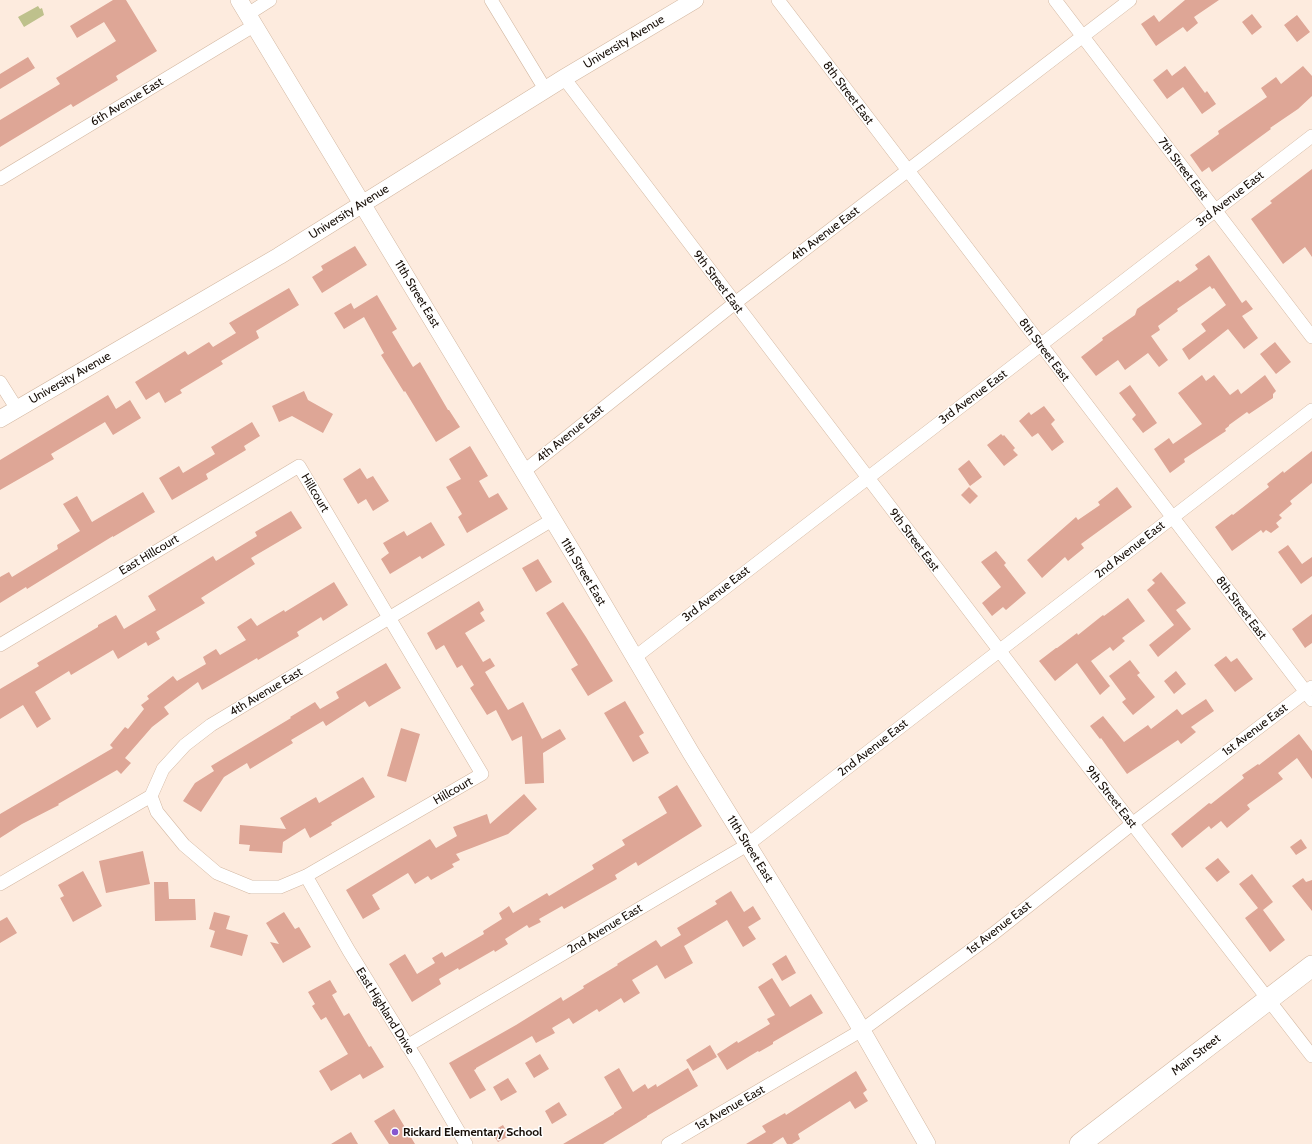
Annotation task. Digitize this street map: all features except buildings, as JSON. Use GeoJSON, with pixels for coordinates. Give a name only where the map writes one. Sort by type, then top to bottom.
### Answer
{"type":"FeatureCollection","features":[{"type":"Feature","properties":{"kind":"main road","name":"Main Street"},"geometry":{"type":"LineString","coordinates":[[1080,1144],[1312,966]]}},
{"type":"Feature","properties":{"kind":"street","name":"6th Avenue East"},"geometry":{"type":"LineString","coordinates":[[0,179],[247,13],[270,0]]}},
{"type":"Feature","properties":{"kind":"street"},"geometry":{"type":"LineString","coordinates":[[491,0],[546,89]]}},
{"type":"Feature","properties":{"kind":"street","name":"University Avenue"},"geometry":{"type":"LineString","coordinates":[[0,419],[279,256],[546,89],[695,0]]}},
{"type":"Feature","properties":{"kind":"street","name":"8th Street East"},"geometry":{"type":"LineString","coordinates":[[778,0],[1172,518],[1310,693]]}},
{"type":"Feature","properties":{"kind":"street","name":"7th Street East"},"geometry":{"type":"LineString","coordinates":[[1055,0],[1312,337]]}},
{"type":"Feature","properties":{"kind":"street","name":"4th Avenue East"},"geometry":{"type":"LineString","coordinates":[[523,472],[734,303],[1130,0]]}},
{"type":"Feature","properties":{"kind":"street","name":"11th Street East"},"geometry":{"type":"LineString","coordinates":[[247,13],[747,845],[862,1030],[927,1144]]}},
{"type":"Feature","properties":{"kind":"street","name":"9th Street East"},"geometry":{"type":"LineString","coordinates":[[564,78],[999,651],[1312,1056]]}},
{"type":"Feature","properties":{"kind":"street","name":"3rd Avenue East"},"geometry":{"type":"LineString","coordinates":[[634,658],[1312,136]]}},
{"type":"Feature","properties":{"kind":"street"},"geometry":{"type":"LineString","coordinates":[[0,382],[17,409]]}},
{"type":"Feature","properties":{"kind":"street","name":"2nd Avenue East"},"geometry":{"type":"LineString","coordinates":[[407,1046],[747,845],[1312,410]]}},
{"type":"Feature","properties":{"kind":"street","name":"Hillcourt"},"geometry":{"type":"LineString","coordinates":[[151,796],[158,812],[184,845],[217,873],[251,887],[280,887],[306,876],[482,774],[299,466]]}},
{"type":"Feature","properties":{"kind":"street","name":"East Hillcourt"},"geometry":{"type":"LineString","coordinates":[[0,645],[299,466]]}},
{"type":"Feature","properties":{"kind":"street","name":"4th Avenue East"},"geometry":{"type":"LineString","coordinates":[[151,796],[163,770],[185,744],[211,726],[552,520]]}},
{"type":"Feature","properties":{"kind":"street","name":"1st Avenue East"},"geometry":{"type":"LineString","coordinates":[[668,1144],[862,1030],[993,934],[1132,824],[1310,693]]}},
{"type":"Feature","properties":{"kind":"street"},"geometry":{"type":"LineString","coordinates":[[0,884],[151,796]]}},
{"type":"Feature","properties":{"kind":"street","name":"East Highland Drive"},"geometry":{"type":"LineString","coordinates":[[306,876],[349,951],[419,1064],[466,1144]]}},
{"type":"Feature","properties":{"kind":"shaded area"},"geometry":{"type":"Polygon","coordinates":[[[38,6],[40,9],[42,8],[44,15],[24,27],[18,17],[38,6]]]}},
{"type":"Feature","properties":{"kind":"place","name":"Rickard Elementary School"},"geometry":{"type":"Point","coordinates":[395,1132]}}]}
